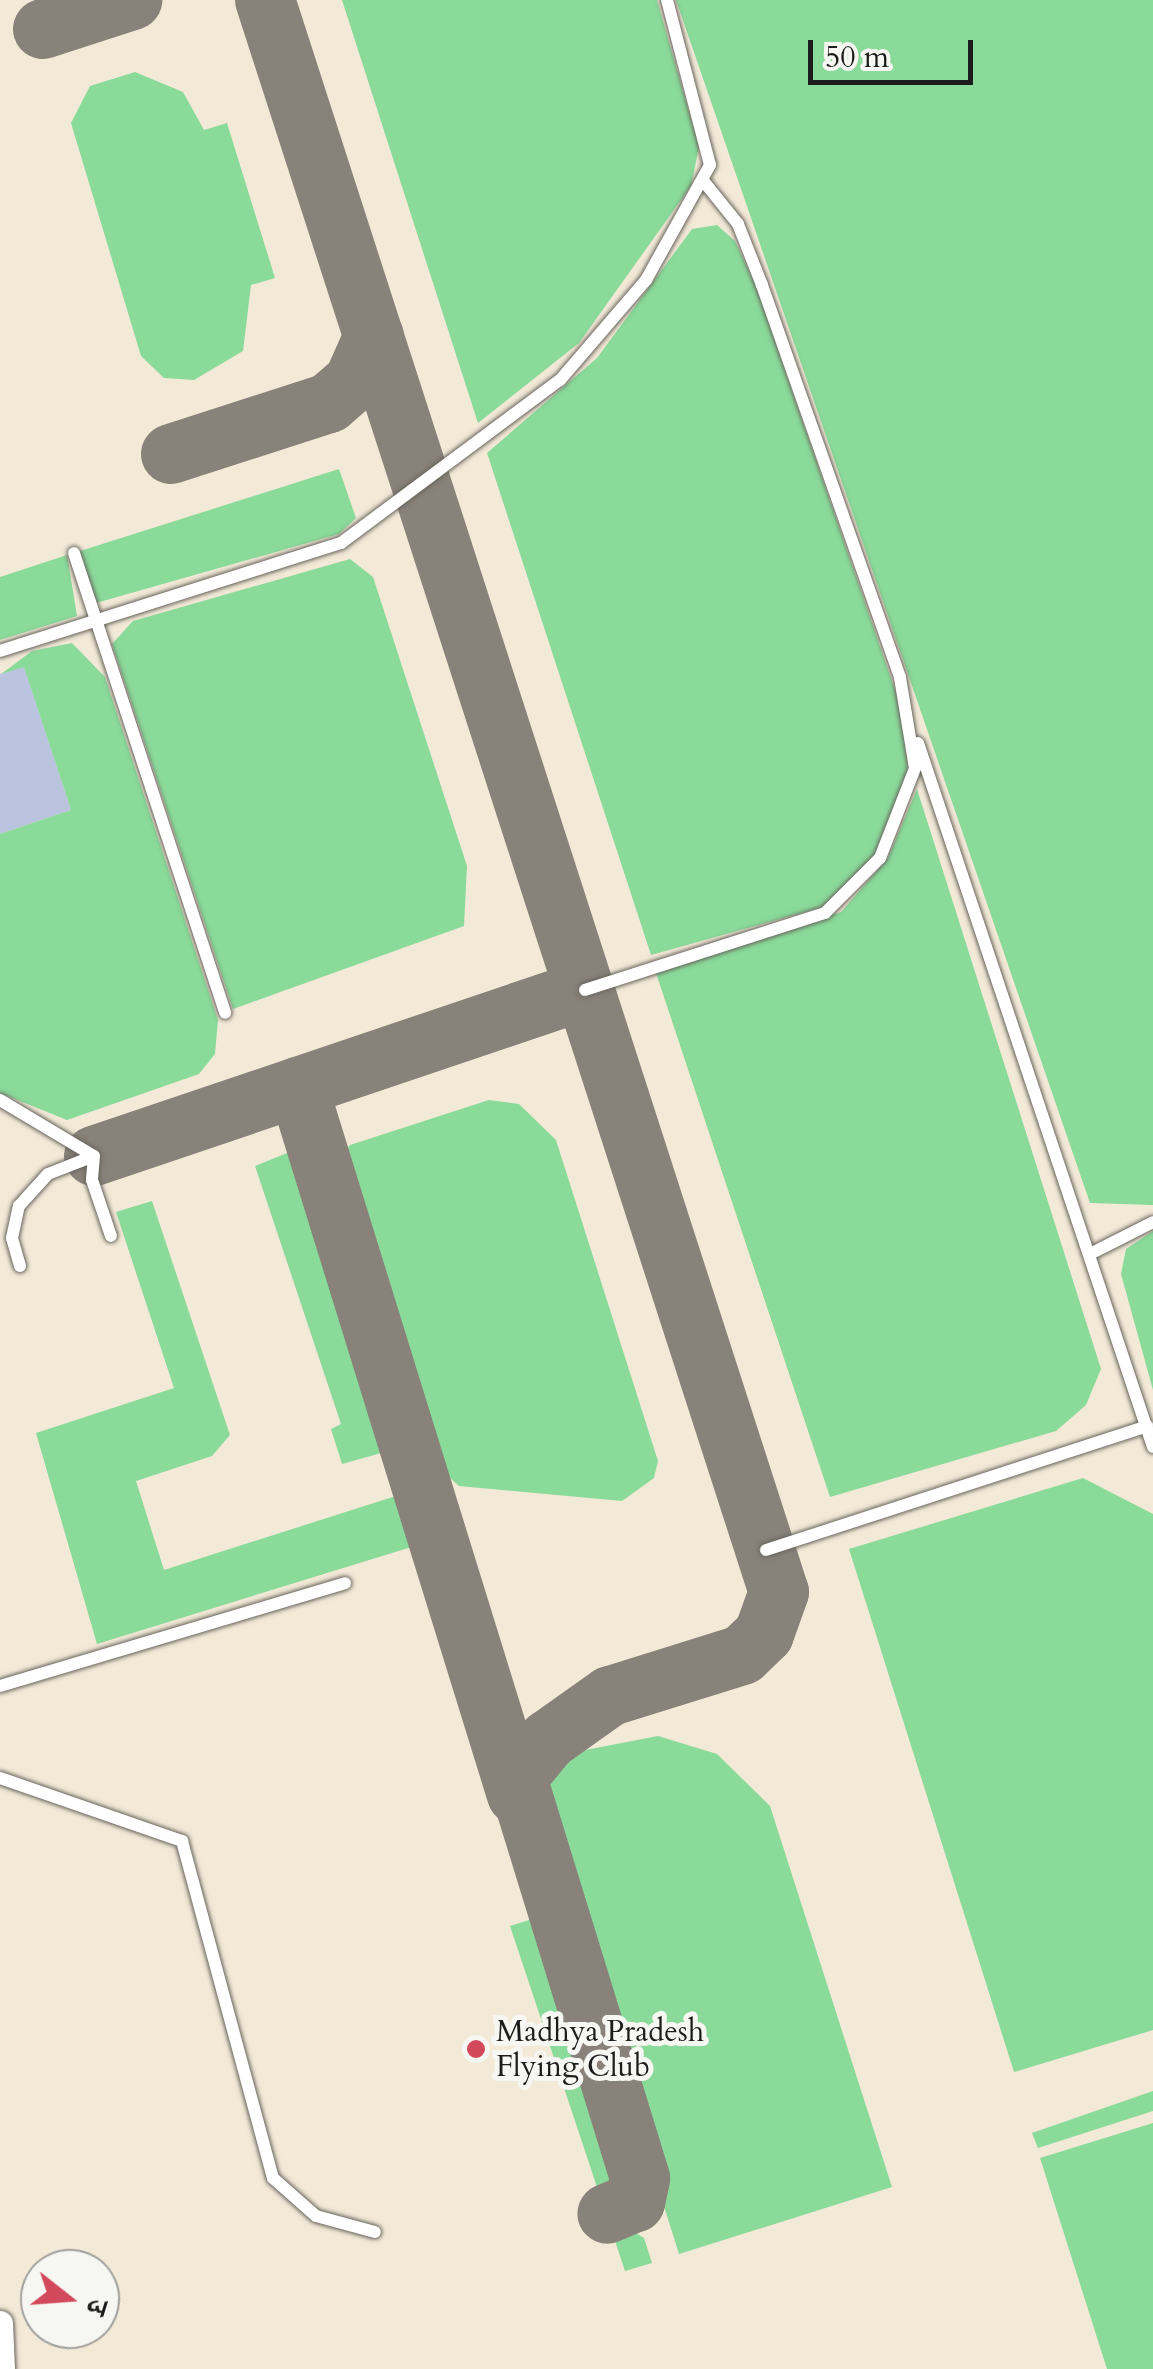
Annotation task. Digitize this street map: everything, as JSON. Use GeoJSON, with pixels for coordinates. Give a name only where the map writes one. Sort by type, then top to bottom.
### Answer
{"type":"FeatureCollection","features":[{"type":"Feature","properties":{"kind":"street"},"geometry":{"type":"LineString","coordinates":[[0,2323],[2,2369]]}},
{"type":"Feature","properties":{"kind":"lane"},"geometry":{"type":"LineString","coordinates":[[0,652],[341,543],[424,490],[588,352],[646,280],[705,183],[708,129],[667,0]]}},
{"type":"Feature","properties":{"kind":"lane"},"geometry":{"type":"LineString","coordinates":[[705,183],[738,224],[762,285],[1092,1253],[1153,1447]]}},
{"type":"Feature","properties":{"kind":"lane"},"geometry":{"type":"LineString","coordinates":[[74,553],[225,1012]]}},
{"type":"Feature","properties":{"kind":"lane"},"geometry":{"type":"LineString","coordinates":[[585,990],[806,924],[845,899],[899,822],[915,768],[913,732]]}},
{"type":"Feature","properties":{"kind":"lane"},"geometry":{"type":"LineString","coordinates":[[0,1100],[94,1156]]}},
{"type":"Feature","properties":{"kind":"lane"},"geometry":{"type":"LineString","coordinates":[[94,1156],[92,1180],[111,1236]]}},
{"type":"Feature","properties":{"kind":"lane"},"geometry":{"type":"LineString","coordinates":[[20,1266],[12,1238],[20,1206],[48,1174],[94,1156]]}},
{"type":"Feature","properties":{"kind":"lane"},"geometry":{"type":"LineString","coordinates":[[1092,1253],[1153,1222]]}},
{"type":"Feature","properties":{"kind":"lane"},"geometry":{"type":"LineString","coordinates":[[766,1550],[1147,1426]]}},
{"type":"Feature","properties":{"kind":"lane"},"geometry":{"type":"LineString","coordinates":[[0,1686],[345,1584]]}},
{"type":"Feature","properties":{"kind":"lane"},"geometry":{"type":"LineString","coordinates":[[0,1778],[182,1840],[274,2178],[316,2216],[375,2232]]}},
{"type":"Feature","properties":{"kind":"shaded area"},"geometry":{"type":"Polygon","coordinates":[[[24,666],[71,810],[0,834],[0,674],[24,666]]]}},
{"type":"Feature","properties":{"kind":"green space"},"geometry":{"type":"Polygon","coordinates":[[[342,0],[657,0],[699,147],[691,186],[579,343],[478,423],[342,0]]]}},
{"type":"Feature","properties":{"kind":"green space"},"geometry":{"type":"Polygon","coordinates":[[[676,0],[1153,0],[1153,1205],[1090,1203],[676,0]]]}},
{"type":"Feature","properties":{"kind":"green space"},"geometry":{"type":"Polygon","coordinates":[[[135,72],[183,92],[204,130],[227,123],[275,278],[251,285],[243,351],[194,380],[164,378],[141,356],[71,123],[90,86],[135,72]]]}},
{"type":"Feature","properties":{"kind":"green space"},"geometry":{"type":"Polygon","coordinates":[[[717,225],[735,241],[756,286],[904,716],[908,775],[876,854],[823,907],[651,955],[487,453],[597,358],[692,229],[717,225]]]}},
{"type":"Feature","properties":{"kind":"green space"},"geometry":{"type":"Polygon","coordinates":[[[339,469],[356,518],[339,534],[96,603],[77,552],[339,469]]]}},
{"type":"Feature","properties":{"kind":"green space"},"geometry":{"type":"Polygon","coordinates":[[[67,555],[77,616],[0,640],[0,577],[67,555]]]}},
{"type":"Feature","properties":{"kind":"green space"},"geometry":{"type":"Polygon","coordinates":[[[350,559],[373,577],[467,866],[464,926],[233,1009],[112,644],[133,621],[350,559]]]}},
{"type":"Feature","properties":{"kind":"green space"},"geometry":{"type":"Polygon","coordinates":[[[72,643],[105,677],[218,1020],[215,1054],[199,1074],[67,1120],[0,1093],[0,834],[71,810],[24,667],[1,674],[32,651],[72,643]]]}},
{"type":"Feature","properties":{"kind":"green space"},"geometry":{"type":"Polygon","coordinates":[[[917,789],[1101,1369],[1086,1405],[1056,1431],[830,1497],[655,970],[841,912],[888,858],[917,789]]]}},
{"type":"Feature","properties":{"kind":"green space"},"geometry":{"type":"Polygon","coordinates":[[[489,1100],[519,1104],[556,1140],[658,1461],[654,1478],[622,1501],[459,1486],[436,1465],[417,1423],[338,1160],[350,1145],[489,1100]]]}},
{"type":"Feature","properties":{"kind":"green space"},"geometry":{"type":"Polygon","coordinates":[[[287,1153],[306,1171],[399,1448],[342,1464],[331,1429],[341,1424],[255,1166],[287,1153]]]}},
{"type":"Feature","properties":{"kind":"green space"},"geometry":{"type":"Polygon","coordinates":[[[152,1201],[230,1435],[212,1456],[136,1481],[164,1570],[402,1494],[418,1545],[97,1644],[36,1433],[174,1388],[116,1212],[152,1201]]]}},
{"type":"Feature","properties":{"kind":"green space"},"geometry":{"type":"Polygon","coordinates":[[[1153,1231],[1153,1390],[1121,1274],[1126,1249],[1153,1231]]]}},
{"type":"Feature","properties":{"kind":"green space"},"geometry":{"type":"Polygon","coordinates":[[[1083,1478],[1153,1514],[1153,2030],[1014,2072],[849,1549],[1083,1478]]]}},
{"type":"Feature","properties":{"kind":"green space"},"geometry":{"type":"Polygon","coordinates":[[[658,1736],[717,1754],[770,1806],[892,2187],[679,2254],[538,1808],[559,1755],[658,1736]]]}},
{"type":"Feature","properties":{"kind":"green space"},"geometry":{"type":"Polygon","coordinates":[[[542,1916],[621,2164],[618,2187],[600,2196],[510,1926],[542,1916]]]}},
{"type":"Feature","properties":{"kind":"green space"},"geometry":{"type":"Polygon","coordinates":[[[1153,2091],[1153,2111],[1038,2148],[1032,2133],[1153,2091]]]}},
{"type":"Feature","properties":{"kind":"green space"},"geometry":{"type":"Polygon","coordinates":[[[1153,2123],[1153,2369],[1107,2369],[1040,2158],[1153,2123]]]}},
{"type":"Feature","properties":{"kind":"green space"},"geometry":{"type":"Polygon","coordinates":[[[623,2225],[644,2238],[652,2263],[625,2271],[611,2229],[623,2225]]]}},
{"type":"Feature","properties":{"kind":"taxiway"},"geometry":{"type":"LineString","coordinates":[[43,29],[132,0]]}},
{"type":"Feature","properties":{"kind":"taxiway"},"geometry":{"type":"LineString","coordinates":[[265,0],[779,1592],[764,1634],[742,1655],[610,1696],[548,1740],[517,1778],[640,2179],[635,2202],[607,2214]]}},
{"type":"Feature","properties":{"kind":"taxiway"},"geometry":{"type":"LineString","coordinates":[[171,454],[329,403],[354,381],[374,336]]}},
{"type":"Feature","properties":{"kind":"taxiway"},"geometry":{"type":"LineString","coordinates":[[94,1156],[585,990]]}},
{"type":"Feature","properties":{"kind":"taxiway"},"geometry":{"type":"LineString","coordinates":[[298,1087],[517,1795]]}},
{"type":"Feature","properties":{"kind":"place","name":"Madhya Pradesh Flying Club"},"geometry":{"type":"Point","coordinates":[476,2049]}}]}
